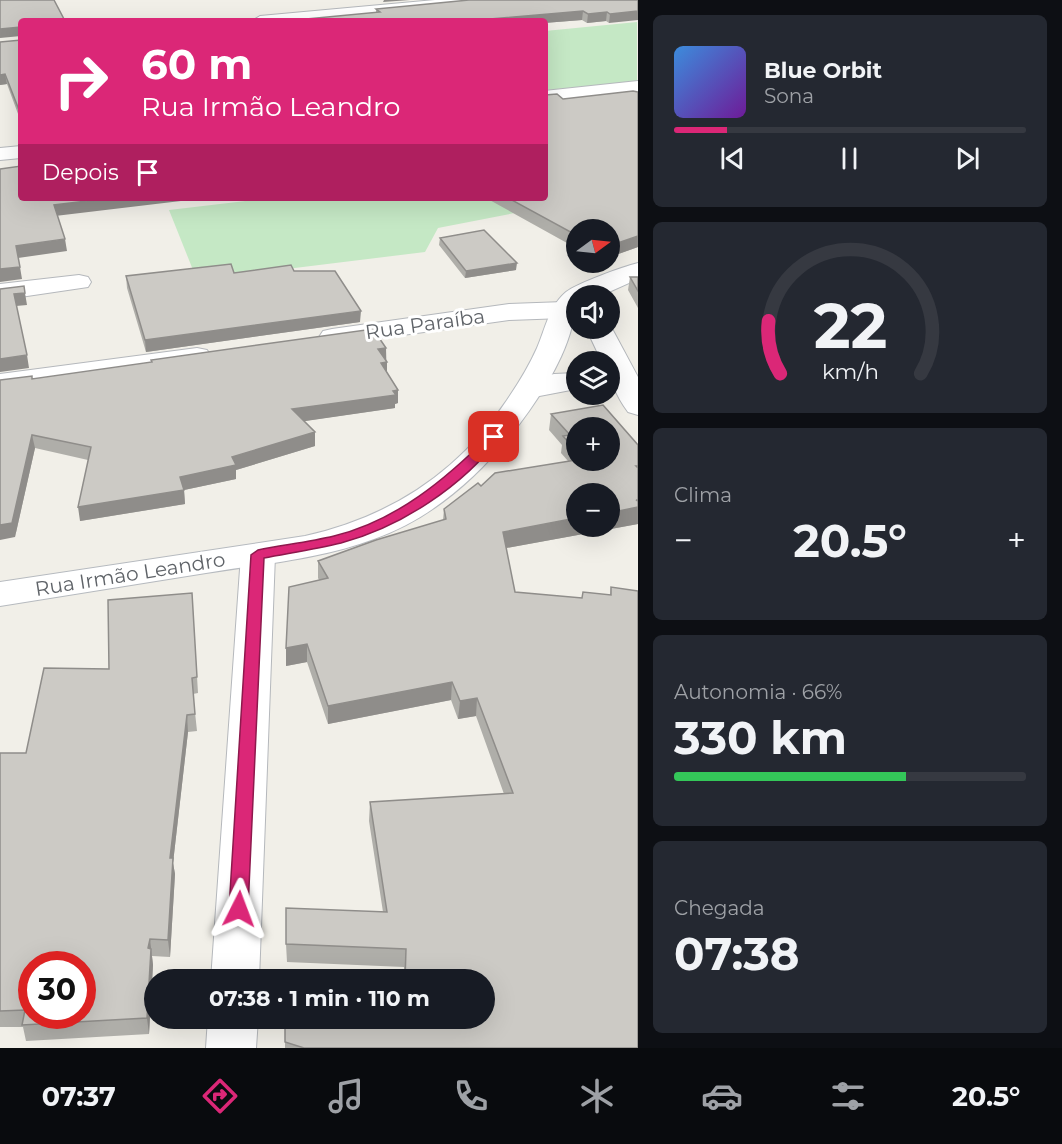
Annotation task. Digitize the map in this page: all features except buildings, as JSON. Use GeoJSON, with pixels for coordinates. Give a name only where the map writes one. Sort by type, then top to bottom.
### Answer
{"type":"FeatureCollection","features":[{"type":"Feature","properties":{"kind":"street"},"geometry":{"type":"LineString","coordinates":[[292,18],[486,0]]}},
{"type":"Feature","properties":{"kind":"street"},"geometry":{"type":"LineString","coordinates":[[548,97],[638,87]]}},
{"type":"Feature","properties":{"kind":"street"},"geometry":{"type":"LineString","coordinates":[[0,154],[18,152]]}},
{"type":"Feature","properties":{"kind":"street"},"geometry":{"type":"LineString","coordinates":[[610,285],[638,270]]}},
{"type":"Feature","properties":{"kind":"street"},"geometry":{"type":"LineString","coordinates":[[0,292],[79,282]]}},
{"type":"Feature","properties":{"kind":"street","name":"Rua Paraíba"},"geometry":{"type":"LineString","coordinates":[[302,341],[566,305]]}},
{"type":"Feature","properties":{"kind":"street","name":"Rua Irmão Leandro"},"geometry":{"type":"LineString","coordinates":[[0,594],[258,555],[339,539],[368,530],[414,506],[445,484],[485,448],[529,389],[566,319]]}},
{"type":"Feature","properties":{"kind":"street"},"geometry":{"type":"LineString","coordinates":[[603,339],[625,393]]}},
{"type":"Feature","properties":{"kind":"street"},"geometry":{"type":"LineString","coordinates":[[0,383],[220,352]]}},
{"type":"Feature","properties":{"kind":"street"},"geometry":{"type":"LineString","coordinates":[[529,389],[566,382]]}},
{"type":"Feature","properties":{"kind":"street"},"geometry":{"type":"LineString","coordinates":[[236,969],[258,555]]}},
{"type":"Feature","properties":{"kind":"street"},"geometry":{"type":"LineString","coordinates":[[231,1048],[232,1029]]}},
{"type":"Feature","properties":{"kind":"green space"},"geometry":{"type":"Polygon","coordinates":[[[637,22],[637,82],[548,90],[548,31],[637,22]]]}},
{"type":"Feature","properties":{"kind":"green space"},"geometry":{"type":"Polygon","coordinates":[[[245,201],[507,201],[520,212],[438,228],[425,252],[197,280],[169,210],[245,201]]]}},
{"type":"Feature","properties":{"kind":"route"},"geometry":{"type":"LineString","coordinates":[[239,909],[258,555],[339,539],[368,530],[389,520],[436,491],[463,469],[494,437]]}}]}
